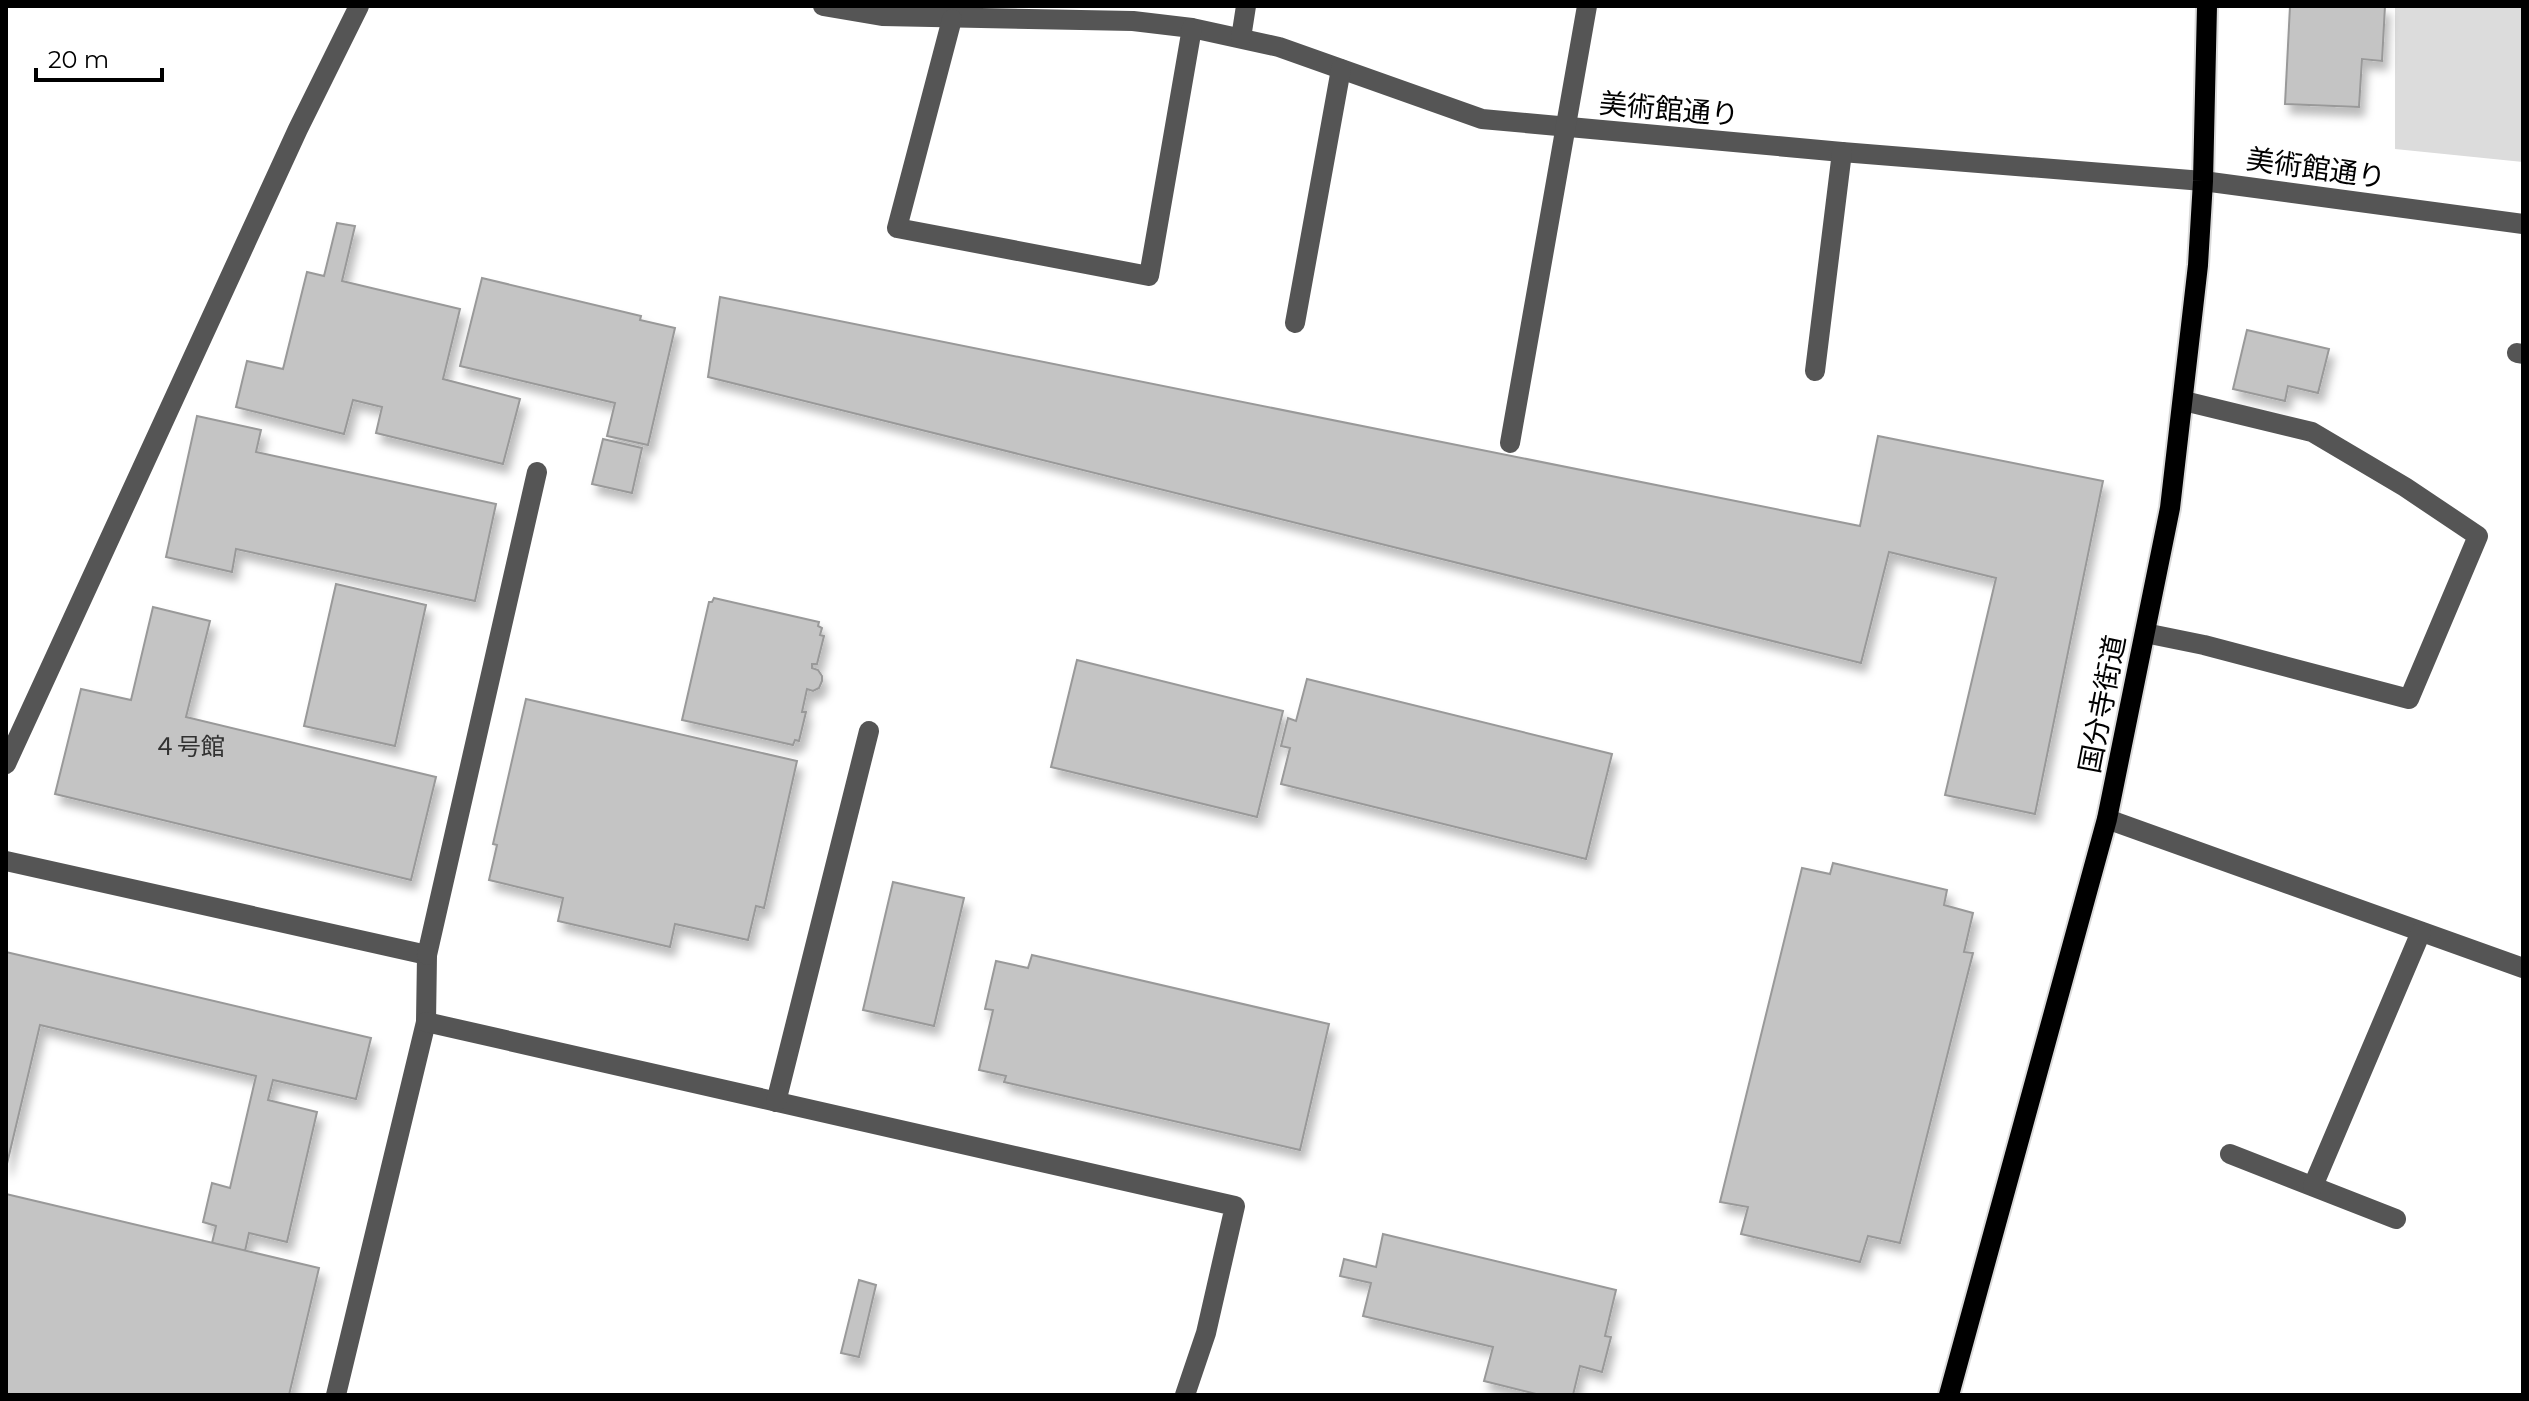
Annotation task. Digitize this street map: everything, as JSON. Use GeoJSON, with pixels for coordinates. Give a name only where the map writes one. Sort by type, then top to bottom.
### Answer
{"type":"FeatureCollection","features":[{"type":"Feature","properties":{"kind":"main road","name":"国分寺街道"},"geometry":{"type":"LineString","coordinates":[[1949,1395],[2107,819],[2170,508],[2198,265],[2207,6]]}},
{"type":"Feature","properties":{"kind":"street"},"geometry":{"type":"LineString","coordinates":[[6,764],[298,129],[359,6]]}},
{"type":"Feature","properties":{"kind":"street","name":"美術館通り"},"geometry":{"type":"LineString","coordinates":[[823,6],[882,16],[1133,21],[1192,28],[1279,47],[1482,119],[2203,181],[2523,224]]}},
{"type":"Feature","properties":{"kind":"street"},"geometry":{"type":"LineString","coordinates":[[1241,38],[1246,6]]}},
{"type":"Feature","properties":{"kind":"street"},"geometry":{"type":"LineString","coordinates":[[1510,443],[1587,6]]}},
{"type":"Feature","properties":{"kind":"street"},"geometry":{"type":"LineString","coordinates":[[952,19],[897,228],[1149,276],[1192,28]]}},
{"type":"Feature","properties":{"kind":"street"},"geometry":{"type":"LineString","coordinates":[[1295,323],[1341,69]]}},
{"type":"Feature","properties":{"kind":"street"},"geometry":{"type":"LineString","coordinates":[[1815,371],[1842,152]]}},
{"type":"Feature","properties":{"kind":"street"},"geometry":{"type":"LineString","coordinates":[[2145,633],[2204,645],[2409,699],[2478,536],[2405,487],[2312,432],[2184,401]]}},
{"type":"Feature","properties":{"kind":"street"},"geometry":{"type":"LineString","coordinates":[[336,1395],[426,1022],[427,955],[537,472]]}},
{"type":"Feature","properties":{"kind":"street"},"geometry":{"type":"LineString","coordinates":[[776,1102],[869,731]]}},
{"type":"Feature","properties":{"kind":"street"},"geometry":{"type":"LineString","coordinates":[[2107,819],[2523,968]]}},
{"type":"Feature","properties":{"kind":"street"},"geometry":{"type":"LineString","coordinates":[[6,861],[427,955]]}},
{"type":"Feature","properties":{"kind":"street"},"geometry":{"type":"LineString","coordinates":[[2313,1186],[2421,932]]}},
{"type":"Feature","properties":{"kind":"street"},"geometry":{"type":"LineString","coordinates":[[426,1022],[1235,1206],[1206,1333],[1185,1395]]}},
{"type":"Feature","properties":{"kind":"street"},"geometry":{"type":"LineString","coordinates":[[2230,1154],[2396,1219]]}},
{"type":"Feature","properties":{"kind":"shaded area"},"geometry":{"type":"Polygon","coordinates":[[[2395,6],[2523,6],[2523,162],[2395,149],[2395,6]]]}},
{"type":"Feature","properties":{"kind":"building"},"geometry":{"type":"Polygon","coordinates":[[[2290,6],[2385,6],[2382,61],[2362,59],[2359,107],[2285,104],[2290,6]]]}},
{"type":"Feature","properties":{"kind":"building"},"geometry":{"type":"Polygon","coordinates":[[[337,223],[355,226],[342,281],[460,309],[443,379],[520,399],[503,464],[376,433],[382,407],[353,400],[344,434],[236,407],[247,361],[283,369],[307,272],[324,276],[337,223]]]}},
{"type":"Feature","properties":{"kind":"building"},"geometry":{"type":"Polygon","coordinates":[[[482,278],[641,316],[640,320],[675,328],[648,445],[607,436],[615,403],[460,366],[482,278]]]}},
{"type":"Feature","properties":{"kind":"building"},"geometry":{"type":"Polygon","coordinates":[[[720,297],[1860,526],[1878,436],[2103,481],[2035,814],[1945,795],[1996,578],[1889,552],[1861,663],[708,377],[720,297]]]}},
{"type":"Feature","properties":{"kind":"building"},"geometry":{"type":"Polygon","coordinates":[[[2247,330],[2329,349],[2318,393],[2288,386],[2285,401],[2233,389],[2247,330]]]}},
{"type":"Feature","properties":{"kind":"building"},"geometry":{"type":"Polygon","coordinates":[[[197,416],[261,430],[256,452],[496,504],[475,601],[236,549],[232,572],[166,557],[197,416]]]}},
{"type":"Feature","properties":{"kind":"building"},"geometry":{"type":"Polygon","coordinates":[[[603,439],[642,448],[632,493],[592,484],[603,439]]]}},
{"type":"Feature","properties":{"kind":"building"},"geometry":{"type":"Polygon","coordinates":[[[336,584],[426,605],[395,746],[304,726],[336,584]]]}},
{"type":"Feature","properties":{"kind":"building"},"geometry":{"type":"Polygon","coordinates":[[[714,598],[819,622],[818,626],[822,628],[820,635],[824,636],[817,664],[812,664],[812,668],[818,670],[822,681],[819,688],[813,691],[807,689],[802,712],[806,712],[799,741],[795,740],[793,745],[682,720],[709,602],[714,598]]]}},
{"type":"Feature","properties":{"kind":"building"},"geometry":{"type":"Polygon","coordinates":[[[153,607],[210,621],[186,717],[436,777],[411,880],[55,794],[81,689],[131,700],[153,607]]]}},
{"type":"Feature","properties":{"kind":"building"},"geometry":{"type":"Polygon","coordinates":[[[1077,660],[1283,711],[1257,817],[1051,767],[1077,660]]]}},
{"type":"Feature","properties":{"kind":"building"},"geometry":{"type":"Polygon","coordinates":[[[1307,679],[1612,754],[1586,859],[1281,784],[1290,748],[1281,746],[1288,718],[1296,721],[1307,679]]]}},
{"type":"Feature","properties":{"kind":"building"},"geometry":{"type":"Polygon","coordinates":[[[526,699],[797,761],[764,908],[756,906],[748,940],[675,924],[670,947],[558,921],[563,898],[489,880],[497,845],[493,844],[526,699]]]}},
{"type":"Feature","properties":{"kind":"building"},"geometry":{"type":"Polygon","coordinates":[[[1833,863],[1947,890],[1944,905],[1973,913],[1964,952],[1973,953],[1900,1243],[1868,1236],[1860,1262],[1741,1234],[1748,1207],[1720,1202],[1802,868],[1830,874],[1833,863]]]}},
{"type":"Feature","properties":{"kind":"building"},"geometry":{"type":"Polygon","coordinates":[[[893,882],[964,898],[934,1026],[863,1010],[893,882]]]}},
{"type":"Feature","properties":{"kind":"building"},"geometry":{"type":"Polygon","coordinates":[[[6,952],[371,1038],[356,1099],[273,1080],[268,1100],[317,1112],[287,1242],[249,1233],[245,1251],[212,1243],[216,1226],[203,1222],[212,1183],[230,1188],[256,1076],[40,1025],[6,1168],[6,952]]]}},
{"type":"Feature","properties":{"kind":"building"},"geometry":{"type":"Polygon","coordinates":[[[1032,955],[1329,1024],[1300,1150],[1004,1082],[1006,1076],[979,1070],[993,1010],[985,1009],[996,961],[1028,968],[1032,955]]]}},
{"type":"Feature","properties":{"kind":"building"},"geometry":{"type":"Polygon","coordinates":[[[6,1194],[319,1268],[289,1395],[6,1395],[6,1194]]]}},
{"type":"Feature","properties":{"kind":"building"},"geometry":{"type":"Polygon","coordinates":[[[1383,1234],[1616,1290],[1605,1336],[1611,1337],[1602,1372],[1580,1366],[1573,1395],[1540,1395],[1484,1381],[1493,1347],[1363,1316],[1371,1283],[1340,1276],[1344,1259],[1376,1267],[1383,1234]]]}},
{"type":"Feature","properties":{"kind":"building"},"geometry":{"type":"Polygon","coordinates":[[[859,1280],[876,1285],[859,1357],[841,1353],[859,1280]]]}}]}
